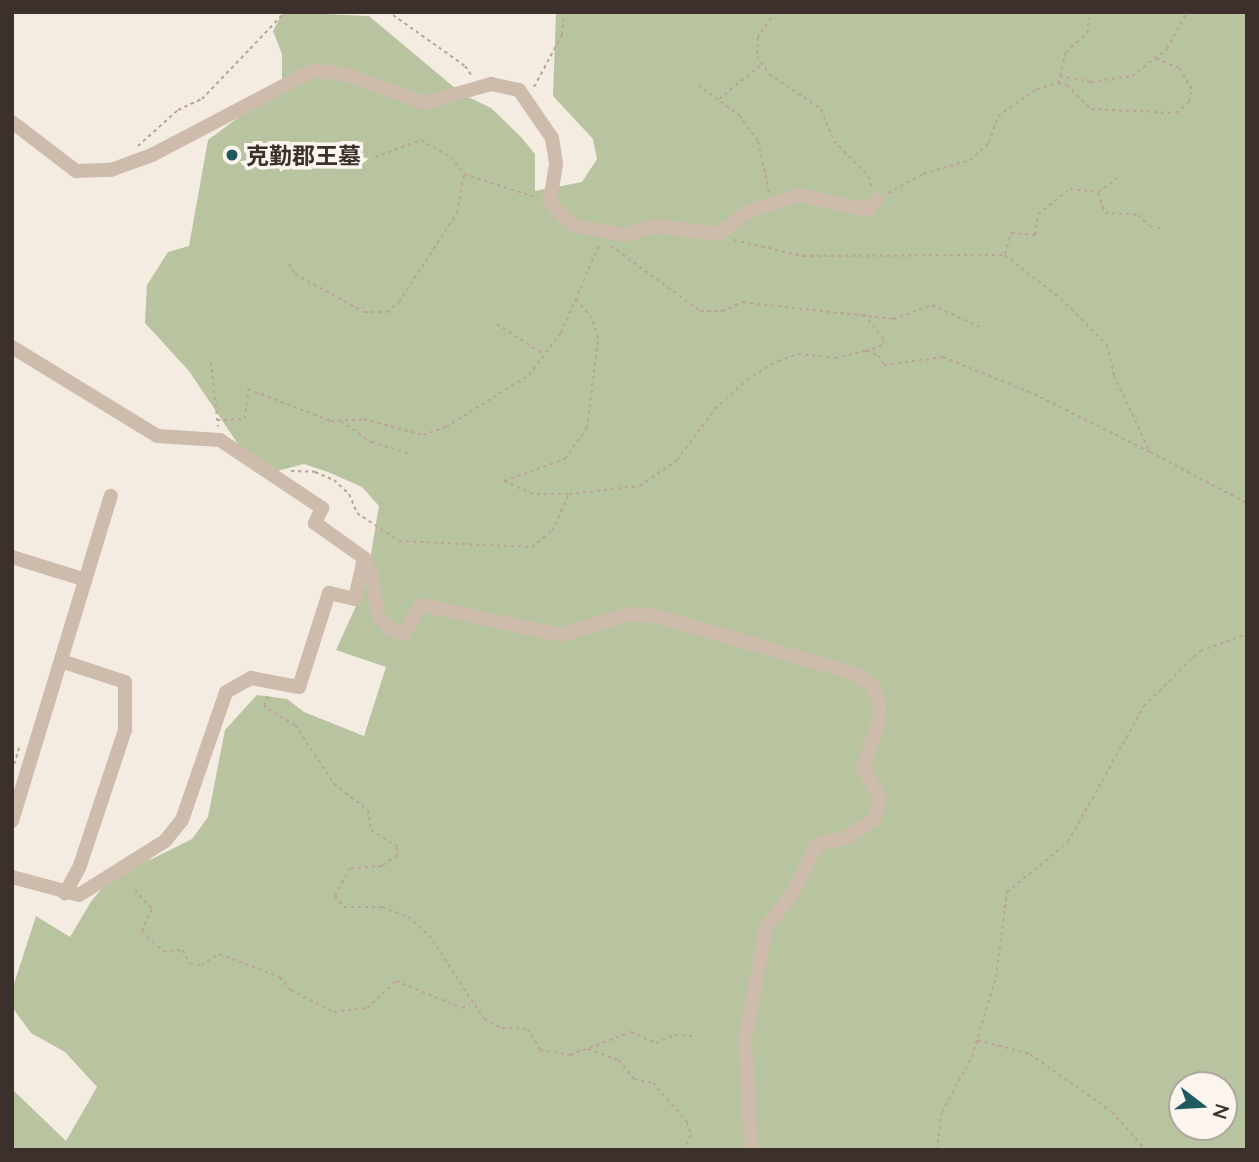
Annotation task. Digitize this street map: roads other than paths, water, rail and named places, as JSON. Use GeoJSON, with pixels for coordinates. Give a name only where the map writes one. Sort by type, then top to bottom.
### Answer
{"type":"FeatureCollection","features":[{"type":"Feature","properties":{"kind":"street"},"geometry":{"type":"LineString","coordinates":[[12,122],[76,171],[111,170],[161,150],[314,70],[362,80],[425,103],[491,84],[519,90],[552,138],[556,164],[550,204],[572,225],[624,235],[655,226],[718,233],[747,212],[799,195],[868,210],[877,200]]}},
{"type":"Feature","properties":{"kind":"street"},"geometry":{"type":"LineString","coordinates":[[12,347],[157,436],[220,440],[322,508],[315,523],[364,558],[373,576],[377,616],[391,630],[403,634],[421,605],[561,635],[628,614],[656,616],[855,674],[871,684],[879,702],[879,720],[863,768],[880,797],[874,820],[844,839],[817,844],[793,893],[766,927],[745,1039],[751,1150]]}},
{"type":"Feature","properties":{"kind":"street"},"geometry":{"type":"LineString","coordinates":[[12,821],[111,496]]}},
{"type":"Feature","properties":{"kind":"street"},"geometry":{"type":"LineString","coordinates":[[12,557],[86,580]]}},
{"type":"Feature","properties":{"kind":"street"},"geometry":{"type":"LineString","coordinates":[[12,877],[79,895],[165,841],[182,820],[226,692],[251,678],[299,687],[329,593],[355,599],[364,558]]}},
{"type":"Feature","properties":{"kind":"street"},"geometry":{"type":"LineString","coordinates":[[61,661],[125,682],[125,730],[79,868],[65,893]]}},
{"type":"Feature","properties":{"kind":"place","name":"克勤郡王墓"},"geometry":{"type":"Point","coordinates":[232,155]}}]}
